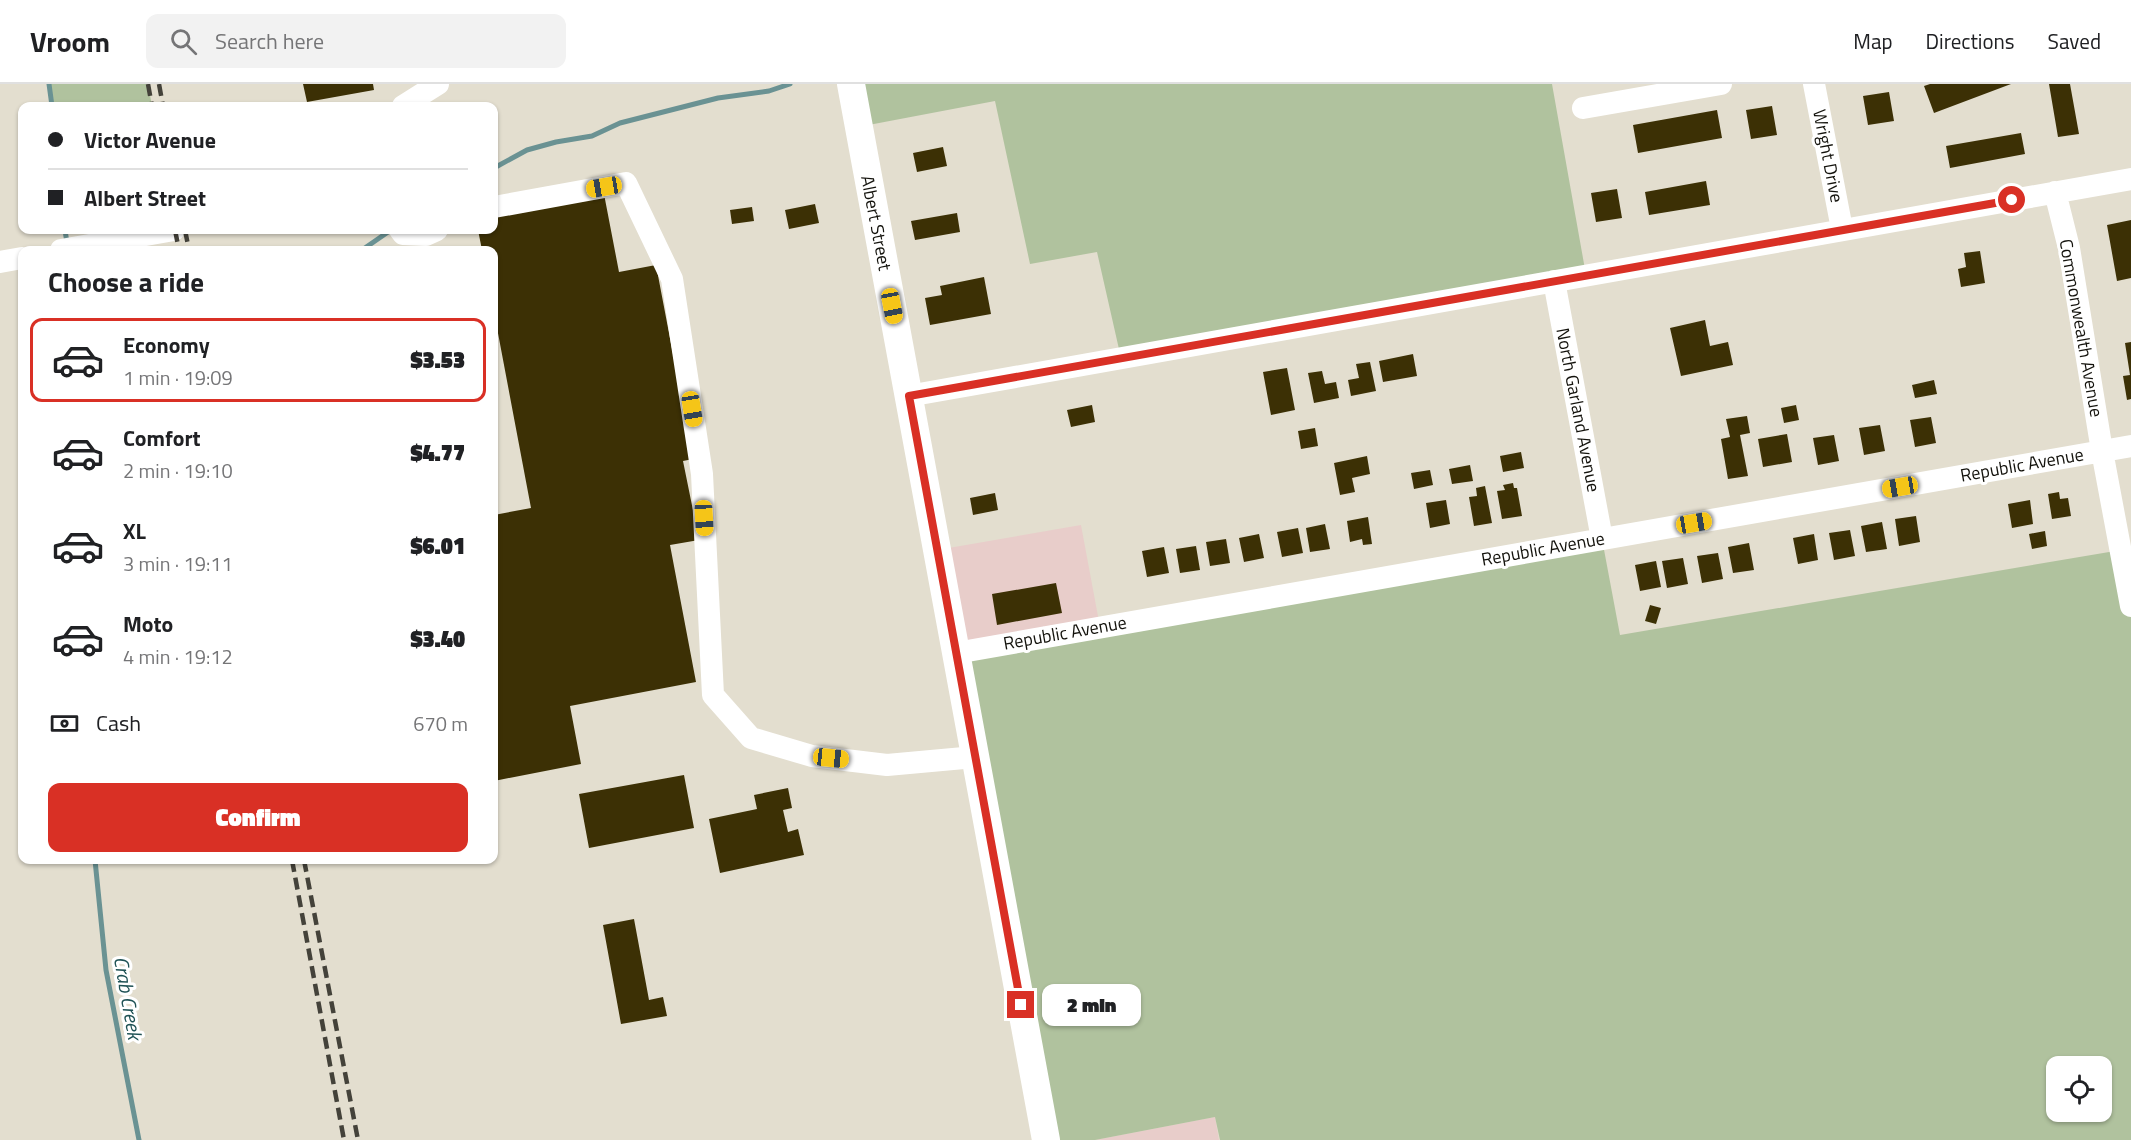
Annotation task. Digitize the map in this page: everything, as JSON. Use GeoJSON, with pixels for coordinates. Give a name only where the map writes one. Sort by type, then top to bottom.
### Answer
{"type":"FeatureCollection","features":[{"type":"Feature","properties":{"kind":"main road","name":"Albert Street"},"geometry":{"type":"LineString","coordinates":[[850,84],[1046,1140]]}},
{"type":"Feature","properties":{"kind":"street"},"geometry":{"type":"LineString","coordinates":[[409,102],[438,84]]}},
{"type":"Feature","properties":{"kind":"street"},"geometry":{"type":"LineString","coordinates":[[1583,108],[1721,84]]}},
{"type":"Feature","properties":{"kind":"street","name":"Wright Drive"},"geometry":{"type":"LineString","coordinates":[[1815,84],[1842,229]]}},
{"type":"Feature","properties":{"kind":"street"},"geometry":{"type":"LineString","coordinates":[[909,396],[2131,179]]}},
{"type":"Feature","properties":{"kind":"street"},"geometry":{"type":"LineString","coordinates":[[498,206],[626,183],[648,234],[672,279],[702,474],[712,695],[751,738],[813,756],[887,765],[975,757]]}},
{"type":"Feature","properties":{"kind":"street","name":"Commonwealth Avenue"},"geometry":{"type":"LineString","coordinates":[[2055,192],[2071,259],[2102,451],[2131,606]]}},
{"type":"Feature","properties":{"kind":"street"},"geometry":{"type":"LineString","coordinates":[[86,246],[152,234]]}},
{"type":"Feature","properties":{"kind":"street"},"geometry":{"type":"LineString","coordinates":[[411,234],[431,238]]}},
{"type":"Feature","properties":{"kind":"street"},"geometry":{"type":"LineString","coordinates":[[0,262],[18,259]]}},
{"type":"Feature","properties":{"kind":"street","name":"North Garland Avenue"},"geometry":{"type":"LineString","coordinates":[[1554,281],[1602,539]]}},
{"type":"Feature","properties":{"kind":"street","name":"Republic Avenue"},"geometry":{"type":"LineString","coordinates":[[956,652],[2131,446]]}},
{"type":"Feature","properties":{"kind":"shaded area"},"geometry":{"type":"Polygon","coordinates":[[[1081,525],[1100,627],[956,653],[937,550],[1081,525]]]}},
{"type":"Feature","properties":{"kind":"shaded area"},"geometry":{"type":"Polygon","coordinates":[[[1215,1117],[1219,1140],[1095,1140],[1215,1117]]]}},
{"type":"Feature","properties":{"kind":"green space"},"geometry":{"type":"Polygon","coordinates":[[[49,84],[148,84],[151,102],[51,102],[49,84]]]}},
{"type":"Feature","properties":{"kind":"green space"},"geometry":{"type":"Polygon","coordinates":[[[851,84],[1552,84],[1586,275],[1121,358],[1097,252],[1030,264],[995,101],[858,127],[851,84]]]}},
{"type":"Feature","properties":{"kind":"green space"},"geometry":{"type":"Polygon","coordinates":[[[1602,539],[1620,635],[2121,550],[2131,606],[2131,1140],[1220,1140],[1215,1117],[1095,1140],[1046,1140],[956,653],[1602,539]]]}},
{"type":"Feature","properties":{"kind":"building"},"geometry":{"type":"Polygon","coordinates":[[[303,84],[373,84],[374,90],[307,102],[303,84]]]}},
{"type":"Feature","properties":{"kind":"building"},"geometry":{"type":"Polygon","coordinates":[[[1930,84],[2011,84],[1934,113],[1924,86],[1930,84]]]}},
{"type":"Feature","properties":{"kind":"building"},"geometry":{"type":"Polygon","coordinates":[[[2049,84],[2070,84],[2079,134],[2058,137],[2049,84]]]}},
{"type":"Feature","properties":{"kind":"building"},"geometry":{"type":"Polygon","coordinates":[[[1889,92],[1894,121],[1868,125],[1863,96],[1889,92]]]}},
{"type":"Feature","properties":{"kind":"building"},"geometry":{"type":"Polygon","coordinates":[[[1772,106],[1777,135],[1751,139],[1746,110],[1772,106]]]}},
{"type":"Feature","properties":{"kind":"building"},"geometry":{"type":"Polygon","coordinates":[[[1717,110],[1722,138],[1638,153],[1633,125],[1717,110]]]}},
{"type":"Feature","properties":{"kind":"building"},"geometry":{"type":"Polygon","coordinates":[[[2021,133],[2025,154],[1950,168],[1946,146],[2021,133]]]}},
{"type":"Feature","properties":{"kind":"building"},"geometry":{"type":"Polygon","coordinates":[[[943,147],[947,166],[917,172],[913,153],[943,147]]]}},
{"type":"Feature","properties":{"kind":"building"},"geometry":{"type":"Polygon","coordinates":[[[1706,181],[1710,205],[1649,215],[1645,192],[1706,181]]]}},
{"type":"Feature","properties":{"kind":"building"},"geometry":{"type":"Polygon","coordinates":[[[1617,189],[1622,218],[1596,222],[1591,193],[1617,189]]]}},
{"type":"Feature","properties":{"kind":"building"},"geometry":{"type":"Polygon","coordinates":[[[604,194],[619,272],[656,265],[693,459],[683,461],[699,540],[670,545],[696,682],[570,706],[581,764],[498,780],[498,514],[531,508],[498,333],[498,246],[481,246],[479,234],[498,234],[498,214],[604,194]]]}},
{"type":"Feature","properties":{"kind":"building"},"geometry":{"type":"Polygon","coordinates":[[[815,204],[819,223],[789,229],[785,210],[815,204]]]}},
{"type":"Feature","properties":{"kind":"building"},"geometry":{"type":"Polygon","coordinates":[[[752,207],[754,221],[732,224],[730,210],[752,207]]]}},
{"type":"Feature","properties":{"kind":"building"},"geometry":{"type":"Polygon","coordinates":[[[957,213],[960,232],[915,240],[911,221],[957,213]]]}},
{"type":"Feature","properties":{"kind":"building"},"geometry":{"type":"Polygon","coordinates":[[[2131,220],[2131,278],[2117,281],[2107,225],[2131,220]]]}},
{"type":"Feature","properties":{"kind":"building"},"geometry":{"type":"Polygon","coordinates":[[[1980,251],[1985,283],[1961,287],[1958,269],[1966,267],[1964,253],[1980,251]]]}},
{"type":"Feature","properties":{"kind":"building"},"geometry":{"type":"Polygon","coordinates":[[[984,277],[991,314],[930,325],[925,298],[942,295],[940,286],[984,277]]]}},
{"type":"Feature","properties":{"kind":"building"},"geometry":{"type":"Polygon","coordinates":[[[1705,320],[1710,346],[1728,342],[1733,365],[1681,376],[1670,328],[1705,320]]]}},
{"type":"Feature","properties":{"kind":"building"},"geometry":{"type":"Polygon","coordinates":[[[2131,342],[2131,399],[2127,400],[2123,376],[2130,375],[2125,343],[2131,342]]]}},
{"type":"Feature","properties":{"kind":"building"},"geometry":{"type":"Polygon","coordinates":[[[1413,354],[1417,376],[1383,382],[1379,361],[1413,354]]]}},
{"type":"Feature","properties":{"kind":"building"},"geometry":{"type":"Polygon","coordinates":[[[1370,362],[1376,391],[1351,396],[1348,380],[1359,378],[1356,364],[1370,362]]]}},
{"type":"Feature","properties":{"kind":"building"},"geometry":{"type":"Polygon","coordinates":[[[1287,368],[1295,410],[1271,415],[1263,372],[1287,368]]]}},
{"type":"Feature","properties":{"kind":"building"},"geometry":{"type":"Polygon","coordinates":[[[1322,371],[1325,384],[1336,382],[1339,398],[1314,403],[1308,373],[1322,371]]]}},
{"type":"Feature","properties":{"kind":"building"},"geometry":{"type":"Polygon","coordinates":[[[1934,380],[1937,394],[1915,398],[1912,385],[1934,380]]]}},
{"type":"Feature","properties":{"kind":"building"},"geometry":{"type":"Polygon","coordinates":[[[1092,405],[1095,422],[1071,427],[1067,410],[1092,405]]]}},
{"type":"Feature","properties":{"kind":"building"},"geometry":{"type":"Polygon","coordinates":[[[1796,405],[1799,420],[1784,423],[1781,408],[1796,405]]]}},
{"type":"Feature","properties":{"kind":"building"},"geometry":{"type":"Polygon","coordinates":[[[1747,416],[1750,433],[1740,435],[1748,476],[1728,479],[1721,439],[1730,437],[1726,419],[1747,416]]]}},
{"type":"Feature","properties":{"kind":"building"},"geometry":{"type":"Polygon","coordinates":[[[1931,417],[1936,443],[1915,447],[1910,420],[1931,417]]]}},
{"type":"Feature","properties":{"kind":"building"},"geometry":{"type":"Polygon","coordinates":[[[1880,425],[1885,451],[1864,455],[1859,428],[1880,425]]]}},
{"type":"Feature","properties":{"kind":"building"},"geometry":{"type":"Polygon","coordinates":[[[1315,428],[1318,446],[1301,449],[1298,431],[1315,428]]]}},
{"type":"Feature","properties":{"kind":"building"},"geometry":{"type":"Polygon","coordinates":[[[1787,434],[1792,462],[1763,467],[1758,439],[1787,434]]]}},
{"type":"Feature","properties":{"kind":"building"},"geometry":{"type":"Polygon","coordinates":[[[1834,435],[1839,461],[1818,465],[1813,438],[1834,435]]]}},
{"type":"Feature","properties":{"kind":"building"},"geometry":{"type":"Polygon","coordinates":[[[1521,452],[1524,468],[1503,472],[1500,456],[1521,452]]]}},
{"type":"Feature","properties":{"kind":"building"},"geometry":{"type":"Polygon","coordinates":[[[1367,456],[1370,474],[1352,478],[1355,492],[1340,495],[1334,463],[1367,456]]]}},
{"type":"Feature","properties":{"kind":"building"},"geometry":{"type":"Polygon","coordinates":[[[1470,465],[1473,481],[1452,484],[1449,469],[1470,465]]]}},
{"type":"Feature","properties":{"kind":"building"},"geometry":{"type":"Polygon","coordinates":[[[1430,470],[1433,485],[1414,489],[1411,473],[1430,470]]]}},
{"type":"Feature","properties":{"kind":"building"},"geometry":{"type":"Polygon","coordinates":[[[1513,483],[1514,488],[1517,488],[1522,516],[1502,519],[1497,491],[1505,490],[1503,485],[1513,483]]]}},
{"type":"Feature","properties":{"kind":"building"},"geometry":{"type":"Polygon","coordinates":[[[1485,486],[1492,523],[1474,526],[1469,497],[1477,496],[1476,488],[1485,486]]]}},
{"type":"Feature","properties":{"kind":"building"},"geometry":{"type":"Polygon","coordinates":[[[2059,492],[2060,499],[2068,498],[2071,516],[2052,519],[2048,494],[2059,492]]]}},
{"type":"Feature","properties":{"kind":"building"},"geometry":{"type":"Polygon","coordinates":[[[995,493],[998,510],[973,515],[970,498],[995,493]]]}},
{"type":"Feature","properties":{"kind":"building"},"geometry":{"type":"Polygon","coordinates":[[[1446,500],[1450,524],[1430,528],[1426,503],[1446,500]]]}},
{"type":"Feature","properties":{"kind":"building"},"geometry":{"type":"Polygon","coordinates":[[[2030,500],[2033,524],[2012,528],[2008,504],[2030,500]]]}},
{"type":"Feature","properties":{"kind":"building"},"geometry":{"type":"Polygon","coordinates":[[[1916,516],[1920,542],[1899,546],[1895,519],[1916,516]]]}},
{"type":"Feature","properties":{"kind":"building"},"geometry":{"type":"Polygon","coordinates":[[[1368,517],[1372,544],[1363,545],[1362,539],[1350,542],[1347,521],[1368,517]]]}},
{"type":"Feature","properties":{"kind":"building"},"geometry":{"type":"Polygon","coordinates":[[[1882,522],[1887,549],[1866,552],[1861,526],[1882,522]]]}},
{"type":"Feature","properties":{"kind":"building"},"geometry":{"type":"Polygon","coordinates":[[[1325,524],[1330,549],[1310,552],[1306,528],[1325,524]]]}},
{"type":"Feature","properties":{"kind":"building"},"geometry":{"type":"Polygon","coordinates":[[[1298,528],[1303,553],[1282,557],[1277,532],[1298,528]]]}},
{"type":"Feature","properties":{"kind":"building"},"geometry":{"type":"Polygon","coordinates":[[[1850,530],[1855,556],[1834,560],[1829,533],[1850,530]]]}},
{"type":"Feature","properties":{"kind":"building"},"geometry":{"type":"Polygon","coordinates":[[[2045,531],[2047,546],[2032,549],[2029,534],[2045,531]]]}},
{"type":"Feature","properties":{"kind":"building"},"geometry":{"type":"Polygon","coordinates":[[[1259,534],[1264,558],[1244,562],[1239,538],[1259,534]]]}},
{"type":"Feature","properties":{"kind":"building"},"geometry":{"type":"Polygon","coordinates":[[[1814,534],[1818,560],[1798,564],[1793,538],[1814,534]]]}},
{"type":"Feature","properties":{"kind":"building"},"geometry":{"type":"Polygon","coordinates":[[[1226,539],[1230,563],[1210,566],[1206,542],[1226,539]]]}},
{"type":"Feature","properties":{"kind":"building"},"geometry":{"type":"Polygon","coordinates":[[[1749,543],[1754,570],[1733,573],[1728,547],[1749,543]]]}},
{"type":"Feature","properties":{"kind":"building"},"geometry":{"type":"Polygon","coordinates":[[[1196,546],[1200,570],[1180,573],[1176,549],[1196,546]]]}},
{"type":"Feature","properties":{"kind":"building"},"geometry":{"type":"Polygon","coordinates":[[[1164,547],[1169,573],[1147,577],[1142,551],[1164,547]]]}},
{"type":"Feature","properties":{"kind":"building"},"geometry":{"type":"Polygon","coordinates":[[[1718,553],[1723,579],[1702,583],[1697,556],[1718,553]]]}},
{"type":"Feature","properties":{"kind":"building"},"geometry":{"type":"Polygon","coordinates":[[[1683,558],[1688,584],[1667,588],[1662,561],[1683,558]]]}},
{"type":"Feature","properties":{"kind":"building"},"geometry":{"type":"Polygon","coordinates":[[[1656,561],[1661,587],[1640,591],[1635,565],[1656,561]]]}},
{"type":"Feature","properties":{"kind":"building"},"geometry":{"type":"Polygon","coordinates":[[[1056,583],[1062,613],[997,625],[992,594],[1056,583]]]}},
{"type":"Feature","properties":{"kind":"building"},"geometry":{"type":"Polygon","coordinates":[[[1650,605],[1661,608],[1656,624],[1645,621],[1650,605]]]}},
{"type":"Feature","properties":{"kind":"building"},"geometry":{"type":"Polygon","coordinates":[[[684,775],[694,828],[589,848],[579,794],[684,775]]]}},
{"type":"Feature","properties":{"kind":"building"},"geometry":{"type":"Polygon","coordinates":[[[788,788],[792,808],[783,810],[788,832],[798,829],[804,855],[720,873],[709,819],[757,809],[754,795],[788,788]]]}},
{"type":"Feature","properties":{"kind":"building"},"geometry":{"type":"Polygon","coordinates":[[[634,919],[649,1000],[663,997],[667,1016],[621,1024],[603,925],[634,919]]]}},
{"type":"Feature","properties":{"kind":"waterway","name":"Crab Creek"},"geometry":{"type":"LineString","coordinates":[[49,84],[51,102]]}},
{"type":"Feature","properties":{"kind":"waterway"},"geometry":{"type":"LineString","coordinates":[[498,166],[527,150],[592,136],[620,123],[718,98],[769,91],[790,84]]}},
{"type":"Feature","properties":{"kind":"waterway","name":"Crab Creek"},"geometry":{"type":"LineString","coordinates":[[66,234],[67,243]]}},
{"type":"Feature","properties":{"kind":"waterway"},"geometry":{"type":"LineString","coordinates":[[368,246],[385,234]]}},
{"type":"Feature","properties":{"kind":"waterway","name":"Crab Creek"},"geometry":{"type":"LineString","coordinates":[[95,864],[106,970],[139,1140]]}},
{"type":"Feature","properties":{"kind":"railway"},"geometry":{"type":"LineString","coordinates":[[148,84],[151,102]]}},
{"type":"Feature","properties":{"kind":"railway"},"geometry":{"type":"LineString","coordinates":[[159,84],[162,102]]}},
{"type":"Feature","properties":{"kind":"railway"},"geometry":{"type":"LineString","coordinates":[[176,234],[178,246]]}},
{"type":"Feature","properties":{"kind":"railway"},"geometry":{"type":"LineString","coordinates":[[186,234],[188,246]]}},
{"type":"Feature","properties":{"kind":"railway"},"geometry":{"type":"LineString","coordinates":[[293,864],[344,1140]]}},
{"type":"Feature","properties":{"kind":"railway"},"geometry":{"type":"LineString","coordinates":[[305,864],[358,1140]]}},
{"type":"Feature","properties":{"kind":"route"},"geometry":{"type":"LineString","coordinates":[[1021,1005],[909,396],[2012,200]]}}]}
